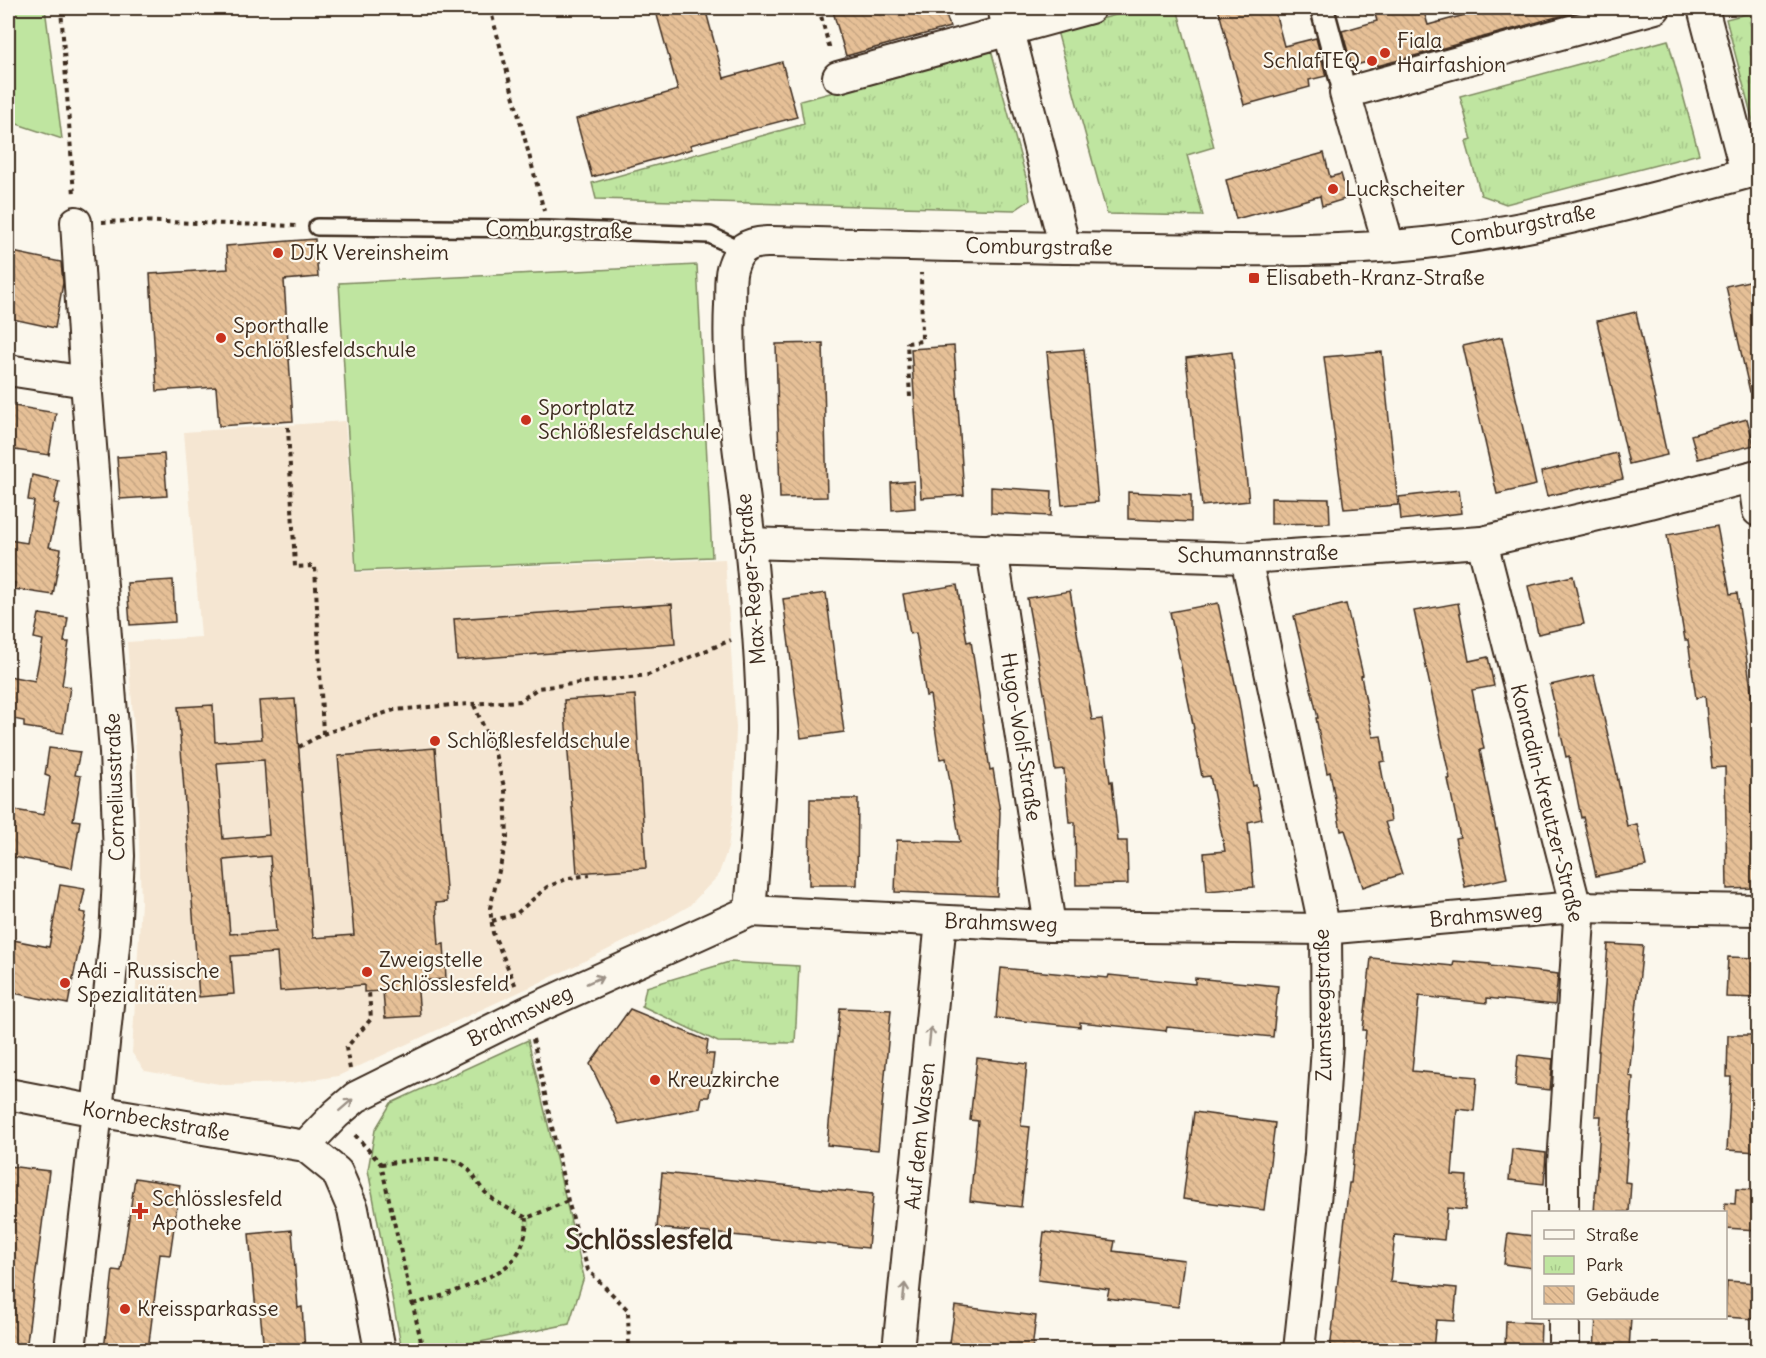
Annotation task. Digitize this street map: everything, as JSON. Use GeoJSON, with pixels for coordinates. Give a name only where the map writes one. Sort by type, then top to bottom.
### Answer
{"type":"FeatureCollection","features":[{"type":"Feature","properties":{"kind":"street"},"geometry":{"type":"LineString","coordinates":[[838,77],[1006,19],[1090,8]]}},
{"type":"Feature","properties":{"kind":"street"},"geometry":{"type":"LineString","coordinates":[[1322,8],[1389,246]]}},
{"type":"Feature","properties":{"kind":"street"},"geometry":{"type":"LineString","coordinates":[[1345,93],[1655,8]]}},
{"type":"Feature","properties":{"kind":"street"},"geometry":{"type":"LineString","coordinates":[[1703,8],[1752,171]]}},
{"type":"Feature","properties":{"kind":"street"},"geometry":{"type":"LineString","coordinates":[[1006,19],[1065,248]]}},
{"type":"Feature","properties":{"kind":"street","name":"Comburgstraße"},"geometry":{"type":"LineString","coordinates":[[741,250],[751,243],[767,242],[1306,251],[1389,246],[1523,228],[1581,216],[1752,171]]}},
{"type":"Feature","properties":{"kind":"street","name":"Corneliusstraße"},"geometry":{"type":"LineString","coordinates":[[70,1350],[98,1111],[115,937],[119,856],[115,752],[76,222]]}},
{"type":"Feature","properties":{"kind":"street","name":"Max-Reger-Straße"},"geometry":{"type":"LineString","coordinates":[[741,250],[732,270],[729,332],[734,407],[750,543],[757,629],[761,740],[758,823],[750,911]]}},
{"type":"Feature","properties":{"kind":"street"},"geometry":{"type":"LineString","coordinates":[[8,370],[86,382]]}},
{"type":"Feature","properties":{"kind":"street"},"geometry":{"type":"LineString","coordinates":[[1756,476],[1758,511]]}},
{"type":"Feature","properties":{"kind":"street","name":"Schumannstraße"},"geometry":{"type":"LineString","coordinates":[[750,543],[1246,558],[1482,542],[1756,476]]}},
{"type":"Feature","properties":{"kind":"street","name":"Konradin-Kreutzer-Straße"},"geometry":{"type":"LineString","coordinates":[[1482,542],[1579,920],[1563,1164],[1563,1211]]}},
{"type":"Feature","properties":{"kind":"street","name":"Hugo-Wolf-Straße"},"geometry":{"type":"LineString","coordinates":[[992,549],[1050,926]]}},
{"type":"Feature","properties":{"kind":"street","name":"Zumsteegstraße"},"geometry":{"type":"LineString","coordinates":[[1246,558],[1326,936],[1325,1078],[1320,1154],[1299,1350]]}},
{"type":"Feature","properties":{"kind":"street","name":"Brahmsweg"},"geometry":{"type":"LineString","coordinates":[[305,1146],[346,1105],[527,1012],[750,911],[1050,926],[1323,929],[1576,907],[1758,910]]}},
{"type":"Feature","properties":{"kind":"street","name":"Auf dem Wasen"},"geometry":{"type":"LineString","coordinates":[[898,1350],[941,921]]}},
{"type":"Feature","properties":{"kind":"street","name":"Kornbeckstraße"},"geometry":{"type":"LineString","coordinates":[[8,1094],[305,1146]]}},
{"type":"Feature","properties":{"kind":"street"},"geometry":{"type":"LineString","coordinates":[[305,1146],[337,1172],[352,1209],[380,1350]]}},
{"type":"Feature","properties":{"kind":"street"},"geometry":{"type":"LineString","coordinates":[[1564,1319],[1564,1350]]}},
{"type":"Feature","properties":{"kind":"lane","name":"Comburgstraße"},"geometry":{"type":"LineString","coordinates":[[317,227],[549,229],[710,235],[741,250]]}},
{"type":"Feature","properties":{"kind":"path"},"geometry":{"type":"LineString","coordinates":[[61,8],[76,222],[131,221],[317,227]]}},
{"type":"Feature","properties":{"kind":"path"},"geometry":{"type":"LineString","coordinates":[[490,8],[549,229]]}},
{"type":"Feature","properties":{"kind":"path"},"geometry":{"type":"LineString","coordinates":[[819,8],[838,77]]}},
{"type":"Feature","properties":{"kind":"path"},"geometry":{"type":"LineString","coordinates":[[910,398],[907,343],[922,341],[921,245]]}},
{"type":"Feature","properties":{"kind":"path"},"geometry":{"type":"LineString","coordinates":[[288,427],[295,567],[315,566],[323,734]]}},
{"type":"Feature","properties":{"kind":"path"},"geometry":{"type":"LineString","coordinates":[[299,747],[323,734],[394,710],[520,701],[538,688],[648,675],[757,629]]}},
{"type":"Feature","properties":{"kind":"path"},"geometry":{"type":"LineString","coordinates":[[474,705],[494,750],[505,790],[507,838],[490,908],[493,933],[527,1012],[568,1201],[588,1270],[628,1310],[629,1350]]}},
{"type":"Feature","properties":{"kind":"path"},"geometry":{"type":"LineString","coordinates":[[492,921],[516,914],[547,887],[569,878],[590,875]]}},
{"type":"Feature","properties":{"kind":"path"},"geometry":{"type":"LineString","coordinates":[[369,992],[371,1018],[346,1048],[346,1105],[381,1164],[423,1350]]}},
{"type":"Feature","properties":{"kind":"path"},"geometry":{"type":"LineString","coordinates":[[381,1164],[433,1158],[459,1162],[475,1177],[485,1191],[508,1208],[527,1218]]}},
{"type":"Feature","properties":{"kind":"path"},"geometry":{"type":"LineString","coordinates":[[527,1218],[568,1201]]}},
{"type":"Feature","properties":{"kind":"path"},"geometry":{"type":"LineString","coordinates":[[413,1304],[468,1286],[512,1262],[526,1239],[527,1218]]}},
{"type":"Feature","properties":{"kind":"shaded area","name":"Schlößlesfeldschule"},"geometry":{"type":"Polygon","coordinates":[[[345,421],[355,573],[725,559],[736,728],[733,810],[728,848],[718,876],[689,906],[648,930],[338,1076],[292,1083],[225,1085],[145,1071],[132,1053],[141,902],[136,753],[127,642],[201,637],[184,432],[345,421]]]}},
{"type":"Feature","properties":{"kind":"green space"},"geometry":{"type":"Polygon","coordinates":[[[8,8],[45,8],[62,139],[8,121],[8,8]]]}},
{"type":"Feature","properties":{"kind":"green space"},"geometry":{"type":"Polygon","coordinates":[[[1141,8],[1177,8],[1214,147],[1187,155],[1203,216],[1107,214],[1057,31],[1141,8]]]}},
{"type":"Feature","properties":{"kind":"green space"},"geometry":{"type":"Polygon","coordinates":[[[1758,11],[1758,137],[1757,137],[1726,19],[1758,11]]]}},
{"type":"Feature","properties":{"kind":"green space"},"geometry":{"type":"Polygon","coordinates":[[[1668,40],[1699,154],[1506,204],[1481,195],[1466,142],[1472,140],[1460,96],[1668,40]]]}},
{"type":"Feature","properties":{"kind":"green space"},"geometry":{"type":"Polygon","coordinates":[[[991,50],[1027,181],[1030,200],[1015,210],[596,199],[592,183],[804,124],[800,101],[991,50]]]}},
{"type":"Feature","properties":{"kind":"green space","name":"Sportplatz Schlößlesfeldschule"},"geometry":{"type":"Polygon","coordinates":[[[697,265],[712,557],[356,571],[339,283],[697,265]]]}},
{"type":"Feature","properties":{"kind":"green space"},"geometry":{"type":"Polygon","coordinates":[[[729,962],[799,966],[795,1043],[718,1042],[642,1006],[646,987],[729,962]]]}},
{"type":"Feature","properties":{"kind":"green space"},"geometry":{"type":"Polygon","coordinates":[[[528,1040],[584,1277],[569,1324],[441,1350],[402,1350],[368,1170],[375,1130],[391,1103],[528,1040]]]}},
{"type":"Feature","properties":{"kind":"building"},"geometry":{"type":"Polygon","coordinates":[[[655,8],[705,8],[724,78],[782,62],[797,117],[690,145],[692,149],[592,177],[576,119],[678,90],[655,8]]]}},
{"type":"Feature","properties":{"kind":"building"},"geometry":{"type":"Polygon","coordinates":[[[832,8],[944,8],[950,27],[846,56],[832,8]]]}},
{"type":"Feature","properties":{"kind":"building"},"geometry":{"type":"Polygon","coordinates":[[[1218,8],[1274,8],[1284,46],[1316,38],[1326,76],[1309,80],[1310,87],[1244,105],[1218,8]]]}},
{"type":"Feature","properties":{"kind":"building"},"geometry":{"type":"Polygon","coordinates":[[[1373,8],[1423,8],[1428,25],[1490,8],[1574,8],[1575,12],[1377,66],[1375,60],[1352,66],[1342,31],[1377,21],[1373,8]]]}},
{"type":"Feature","properties":{"kind":"building"},"geometry":{"type":"Polygon","coordinates":[[[1324,153],[1330,177],[1341,174],[1348,198],[1322,206],[1320,196],[1236,219],[1226,180],[1324,153]]]}},
{"type":"Feature","properties":{"kind":"building","name":"Sporthalle Schlößlesfeldschule"},"geometry":{"type":"Polygon","coordinates":[[[315,239],[318,277],[284,280],[293,421],[219,426],[216,387],[157,391],[150,274],[228,269],[226,246],[315,239]]]}},
{"type":"Feature","properties":{"kind":"building"},"geometry":{"type":"Polygon","coordinates":[[[8,251],[61,262],[63,283],[55,328],[8,318],[8,251]]]}},
{"type":"Feature","properties":{"kind":"building"},"geometry":{"type":"Polygon","coordinates":[[[1758,279],[1758,391],[1750,392],[1726,286],[1758,279]]]}},
{"type":"Feature","properties":{"kind":"building"},"geometry":{"type":"Polygon","coordinates":[[[1636,312],[1667,455],[1629,464],[1597,321],[1636,312]]]}},
{"type":"Feature","properties":{"kind":"building"},"geometry":{"type":"Polygon","coordinates":[[[1502,337],[1536,485],[1497,494],[1463,346],[1502,337]]]}},
{"type":"Feature","properties":{"kind":"building"},"geometry":{"type":"Polygon","coordinates":[[[823,343],[827,497],[780,498],[776,344],[823,343]]]}},
{"type":"Feature","properties":{"kind":"building"},"geometry":{"type":"Polygon","coordinates":[[[954,346],[964,495],[921,498],[911,349],[954,346]]]}},
{"type":"Feature","properties":{"kind":"building"},"geometry":{"type":"Polygon","coordinates":[[[1084,349],[1098,502],[1062,505],[1047,352],[1084,349]]]}},
{"type":"Feature","properties":{"kind":"building"},"geometry":{"type":"Polygon","coordinates":[[[1232,352],[1249,501],[1202,506],[1186,358],[1232,352]]]}},
{"type":"Feature","properties":{"kind":"building"},"geometry":{"type":"Polygon","coordinates":[[[1382,352],[1398,505],[1344,509],[1324,357],[1382,352]]]}},
{"type":"Feature","properties":{"kind":"building"},"geometry":{"type":"Polygon","coordinates":[[[8,405],[56,413],[49,455],[8,449],[8,405]]]}},
{"type":"Feature","properties":{"kind":"building"},"geometry":{"type":"Polygon","coordinates":[[[1747,419],[1754,445],[1698,459],[1691,435],[1747,419]]]}},
{"type":"Feature","properties":{"kind":"building"},"geometry":{"type":"Polygon","coordinates":[[[1617,453],[1623,479],[1547,496],[1541,472],[1617,453]]]}},
{"type":"Feature","properties":{"kind":"building"},"geometry":{"type":"Polygon","coordinates":[[[164,454],[167,496],[120,499],[117,457],[164,454]]]}},
{"type":"Feature","properties":{"kind":"building"},"geometry":{"type":"Polygon","coordinates":[[[32,475],[59,481],[54,503],[59,504],[49,547],[61,549],[53,595],[14,589],[15,583],[8,582],[8,540],[27,543],[34,501],[28,500],[32,475]]]}},
{"type":"Feature","properties":{"kind":"building"},"geometry":{"type":"Polygon","coordinates":[[[914,481],[915,508],[892,510],[891,483],[914,481]]]}},
{"type":"Feature","properties":{"kind":"building"},"geometry":{"type":"Polygon","coordinates":[[[991,487],[1052,491],[1051,516],[991,513],[991,487]]]}},
{"type":"Feature","properties":{"kind":"building"},"geometry":{"type":"Polygon","coordinates":[[[1459,490],[1462,513],[1401,520],[1399,497],[1459,490]]]}},
{"type":"Feature","properties":{"kind":"building"},"geometry":{"type":"Polygon","coordinates":[[[1128,492],[1191,495],[1191,522],[1128,519],[1128,492]]]}},
{"type":"Feature","properties":{"kind":"building"},"geometry":{"type":"Polygon","coordinates":[[[1271,498],[1329,499],[1330,523],[1271,524],[1271,498]]]}},
{"type":"Feature","properties":{"kind":"building"},"geometry":{"type":"Polygon","coordinates":[[[1717,526],[1730,594],[1737,593],[1754,709],[1756,709],[1758,888],[1727,889],[1725,767],[1712,768],[1705,696],[1696,698],[1688,640],[1685,640],[1667,535],[1717,526]]]}},
{"type":"Feature","properties":{"kind":"building"},"geometry":{"type":"Polygon","coordinates":[[[1573,576],[1584,624],[1538,634],[1528,586],[1573,576]]]}},
{"type":"Feature","properties":{"kind":"building"},"geometry":{"type":"Polygon","coordinates":[[[173,580],[175,622],[130,625],[127,583],[173,580]]]}},
{"type":"Feature","properties":{"kind":"building"},"geometry":{"type":"Polygon","coordinates":[[[957,585],[967,642],[971,641],[990,770],[993,769],[1000,812],[997,896],[895,892],[897,840],[960,842],[946,758],[940,759],[930,695],[926,696],[916,633],[910,634],[903,594],[957,585]]]}},
{"type":"Feature","properties":{"kind":"building"},"geometry":{"type":"Polygon","coordinates":[[[1070,591],[1092,720],[1102,719],[1110,782],[1112,781],[1118,841],[1127,841],[1128,884],[1076,885],[1075,822],[1069,822],[1064,769],[1055,770],[1027,598],[1070,591]]]}},
{"type":"Feature","properties":{"kind":"building"},"geometry":{"type":"Polygon","coordinates":[[[826,593],[844,732],[801,738],[783,599],[826,593]]]}},
{"type":"Feature","properties":{"kind":"building"},"geometry":{"type":"Polygon","coordinates":[[[1218,603],[1239,702],[1253,786],[1256,785],[1262,819],[1248,822],[1254,887],[1207,891],[1204,853],[1225,851],[1210,776],[1202,777],[1170,612],[1218,603]]]}},
{"type":"Feature","properties":{"kind":"building"},"geometry":{"type":"Polygon","coordinates":[[[1458,603],[1469,661],[1488,657],[1494,686],[1472,690],[1484,749],[1480,750],[1507,878],[1465,887],[1455,838],[1460,837],[1448,779],[1450,779],[1414,611],[1458,603]]]}},
{"type":"Feature","properties":{"kind":"building"},"geometry":{"type":"Polygon","coordinates":[[[672,604],[675,644],[457,660],[454,619],[672,604]]]}},
{"type":"Feature","properties":{"kind":"building"},"geometry":{"type":"Polygon","coordinates":[[[1346,604],[1363,675],[1361,676],[1373,737],[1381,736],[1385,761],[1380,762],[1391,821],[1385,822],[1402,874],[1363,887],[1345,830],[1341,831],[1330,772],[1327,773],[1316,718],[1318,718],[1294,616],[1346,604]]]}},
{"type":"Feature","properties":{"kind":"building"},"geometry":{"type":"Polygon","coordinates":[[[39,614],[68,618],[64,642],[69,642],[62,685],[70,687],[63,733],[24,727],[24,721],[8,718],[8,676],[35,681],[43,640],[34,638],[39,614]]]}},
{"type":"Feature","properties":{"kind":"building"},"geometry":{"type":"Polygon","coordinates":[[[1594,675],[1627,826],[1637,824],[1646,866],[1596,876],[1583,817],[1581,818],[1569,756],[1566,757],[1550,685],[1594,675]]]}},
{"type":"Feature","properties":{"kind":"building"},"geometry":{"type":"Polygon","coordinates":[[[635,695],[646,868],[577,873],[564,700],[635,695]]]}},
{"type":"Feature","properties":{"kind":"building"},"geometry":{"type":"Polygon","coordinates":[[[295,699],[313,938],[354,935],[338,756],[435,748],[447,902],[436,903],[439,945],[444,944],[446,979],[417,981],[420,1016],[385,1018],[383,991],[364,992],[364,985],[280,991],[277,953],[231,956],[234,994],[199,997],[178,707],[213,705],[215,742],[262,739],[259,701],[295,699]],[[264,760],[217,763],[223,839],[269,835],[264,760]],[[270,856],[224,860],[230,934],[276,931],[270,856]]]}},
{"type":"Feature","properties":{"kind":"building"},"geometry":{"type":"Polygon","coordinates":[[[49,748],[80,752],[75,775],[81,776],[73,820],[80,821],[72,868],[8,856],[8,809],[44,815],[50,777],[45,775],[49,748]]]}},
{"type":"Feature","properties":{"kind":"building"},"geometry":{"type":"Polygon","coordinates":[[[810,799],[858,799],[857,885],[809,885],[810,799]]]}},
{"type":"Feature","properties":{"kind":"building"},"geometry":{"type":"Polygon","coordinates":[[[60,885],[85,889],[80,912],[86,913],[68,1004],[8,992],[8,939],[49,947],[60,885]]]}},
{"type":"Feature","properties":{"kind":"building"},"geometry":{"type":"Polygon","coordinates":[[[1608,944],[1643,946],[1629,1076],[1633,1077],[1625,1182],[1631,1183],[1629,1211],[1594,1211],[1601,1116],[1595,1116],[1598,1051],[1608,944]]]}},
{"type":"Feature","properties":{"kind":"building"},"geometry":{"type":"Polygon","coordinates":[[[1728,957],[1758,958],[1758,998],[1726,997],[1728,957]]]}},
{"type":"Feature","properties":{"kind":"building"},"geometry":{"type":"Polygon","coordinates":[[[1371,958],[1453,966],[1454,961],[1490,964],[1490,966],[1558,974],[1555,1005],[1487,998],[1487,1003],[1419,996],[1412,1071],[1477,1077],[1474,1111],[1457,1109],[1452,1175],[1467,1176],[1465,1210],[1447,1208],[1444,1240],[1395,1235],[1390,1282],[1457,1288],[1454,1321],[1436,1320],[1433,1350],[1376,1347],[1376,1350],[1330,1350],[1349,1183],[1351,1183],[1371,958]]]}},
{"type":"Feature","properties":{"kind":"building"},"geometry":{"type":"Polygon","coordinates":[[[1001,968],[1108,978],[1109,975],[1195,984],[1195,978],[1278,986],[1273,1037],[1167,1027],[1166,1031],[1080,1022],[1080,1027],[996,1018],[1001,968]]]}},
{"type":"Feature","properties":{"kind":"building"},"geometry":{"type":"Polygon","coordinates":[[[840,1008],[891,1010],[878,1150],[827,1145],[840,1008]]]}},
{"type":"Feature","properties":{"kind":"building","name":"Kreuzkirche"},"geometry":{"type":"Polygon","coordinates":[[[630,1009],[708,1041],[706,1054],[714,1054],[709,1097],[702,1097],[700,1108],[619,1124],[590,1064],[630,1009]]]}},
{"type":"Feature","properties":{"kind":"building"},"geometry":{"type":"Polygon","coordinates":[[[1728,1035],[1758,1035],[1758,1152],[1727,1150],[1731,1077],[1727,1077],[1728,1035]]]}},
{"type":"Feature","properties":{"kind":"building"},"geometry":{"type":"Polygon","coordinates":[[[1518,1055],[1553,1059],[1550,1090],[1515,1086],[1518,1055]]]}},
{"type":"Feature","properties":{"kind":"building"},"geometry":{"type":"Polygon","coordinates":[[[977,1058],[1027,1064],[1021,1126],[1030,1127],[1021,1207],[970,1201],[978,1121],[970,1120],[977,1058]]]}},
{"type":"Feature","properties":{"kind":"building"},"geometry":{"type":"Polygon","coordinates":[[[1194,1112],[1275,1123],[1264,1210],[1183,1199],[1194,1112]]]}},
{"type":"Feature","properties":{"kind":"building"},"geometry":{"type":"Polygon","coordinates":[[[1512,1149],[1546,1153],[1544,1184],[1509,1180],[1512,1149]]]}},
{"type":"Feature","properties":{"kind":"building"},"geometry":{"type":"Polygon","coordinates":[[[8,1166],[49,1171],[26,1350],[8,1350],[8,1166]]]}},
{"type":"Feature","properties":{"kind":"building"},"geometry":{"type":"Polygon","coordinates":[[[662,1173],[873,1194],[868,1248],[657,1228],[662,1173]]]}},
{"type":"Feature","properties":{"kind":"building"},"geometry":{"type":"Polygon","coordinates":[[[135,1178],[180,1185],[170,1255],[160,1254],[148,1350],[104,1350],[113,1270],[121,1271],[135,1178]]]}},
{"type":"Feature","properties":{"kind":"building"},"geometry":{"type":"Polygon","coordinates":[[[1736,1189],[1758,1190],[1758,1230],[1727,1228],[1725,1203],[1735,1204],[1736,1189]]]}},
{"type":"Feature","properties":{"kind":"building"},"geometry":{"type":"Polygon","coordinates":[[[292,1230],[298,1308],[302,1307],[305,1350],[264,1350],[260,1311],[256,1311],[249,1234],[292,1230]]]}},
{"type":"Feature","properties":{"kind":"building"},"geometry":{"type":"Polygon","coordinates":[[[1044,1232],[1115,1241],[1113,1251],[1184,1260],[1178,1307],[1107,1298],[1109,1289],[1038,1280],[1044,1232]]]}},
{"type":"Feature","properties":{"kind":"building"},"geometry":{"type":"Polygon","coordinates":[[[1508,1233],[1532,1236],[1532,1268],[1504,1264],[1508,1233]]]}},
{"type":"Feature","properties":{"kind":"building"},"geometry":{"type":"Polygon","coordinates":[[[1727,1281],[1756,1283],[1754,1319],[1727,1317],[1727,1281]]]}},
{"type":"Feature","properties":{"kind":"building"},"geometry":{"type":"Polygon","coordinates":[[[955,1306],[1036,1316],[1032,1350],[949,1350],[955,1306]]]}},
{"type":"Feature","properties":{"kind":"building"},"geometry":{"type":"Polygon","coordinates":[[[1596,1319],[1631,1319],[1629,1350],[1594,1350],[1596,1319]]]}},
{"type":"Feature","properties":{"kind":"building"},"geometry":{"type":"Polygon","coordinates":[[[1506,1321],[1541,1323],[1540,1350],[1505,1350],[1506,1321]]]}},
{"type":"Feature","properties":{"kind":"place","name":"Fiala Hairfashion"},"geometry":{"type":"Point","coordinates":[1385,53]}},
{"type":"Feature","properties":{"kind":"place","name":"SchlafTEQ"},"geometry":{"type":"Point","coordinates":[1372,61]}},
{"type":"Feature","properties":{"kind":"place","name":"Luckscheiter"},"geometry":{"type":"Point","coordinates":[1333,189]}},
{"type":"Feature","properties":{"kind":"place","name":"DJK Vereinsheim"},"geometry":{"type":"Point","coordinates":[278,253]}},
{"type":"Feature","properties":{"kind":"place","name":"Elisabeth-Kranz-Straße"},"geometry":{"type":"Point","coordinates":[1254,278]}},
{"type":"Feature","properties":{"kind":"place","name":"Sporthalle Schlößlesfeldschule"},"geometry":{"type":"Point","coordinates":[221,338]}},
{"type":"Feature","properties":{"kind":"place","name":"Sportplatz Schlößlesfeldschule"},"geometry":{"type":"Point","coordinates":[526,420]}},
{"type":"Feature","properties":{"kind":"place","name":"Schlößlesfeldschule"},"geometry":{"type":"Point","coordinates":[435,741]}},
{"type":"Feature","properties":{"kind":"place","name":"Zweigstelle Schlösslesfeld"},"geometry":{"type":"Point","coordinates":[367,972]}},
{"type":"Feature","properties":{"kind":"place","name":"Adi - Russische Spezialitäten"},"geometry":{"type":"Point","coordinates":[65,983]}},
{"type":"Feature","properties":{"kind":"place","name":"Kreuzkirche"},"geometry":{"type":"Point","coordinates":[655,1080]}},
{"type":"Feature","properties":{"kind":"place","name":"Schlösslesfeld Apotheke"},"geometry":{"type":"Point","coordinates":[140,1211]}},
{"type":"Feature","properties":{"kind":"place","name":"Kreissparkasse"},"geometry":{"type":"Point","coordinates":[125,1309]}},
{"type":"Feature","properties":{"kind":"district","name":"Schlösslesfeld"},"geometry":{"type":"Point","coordinates":[649,1240]}}]}
